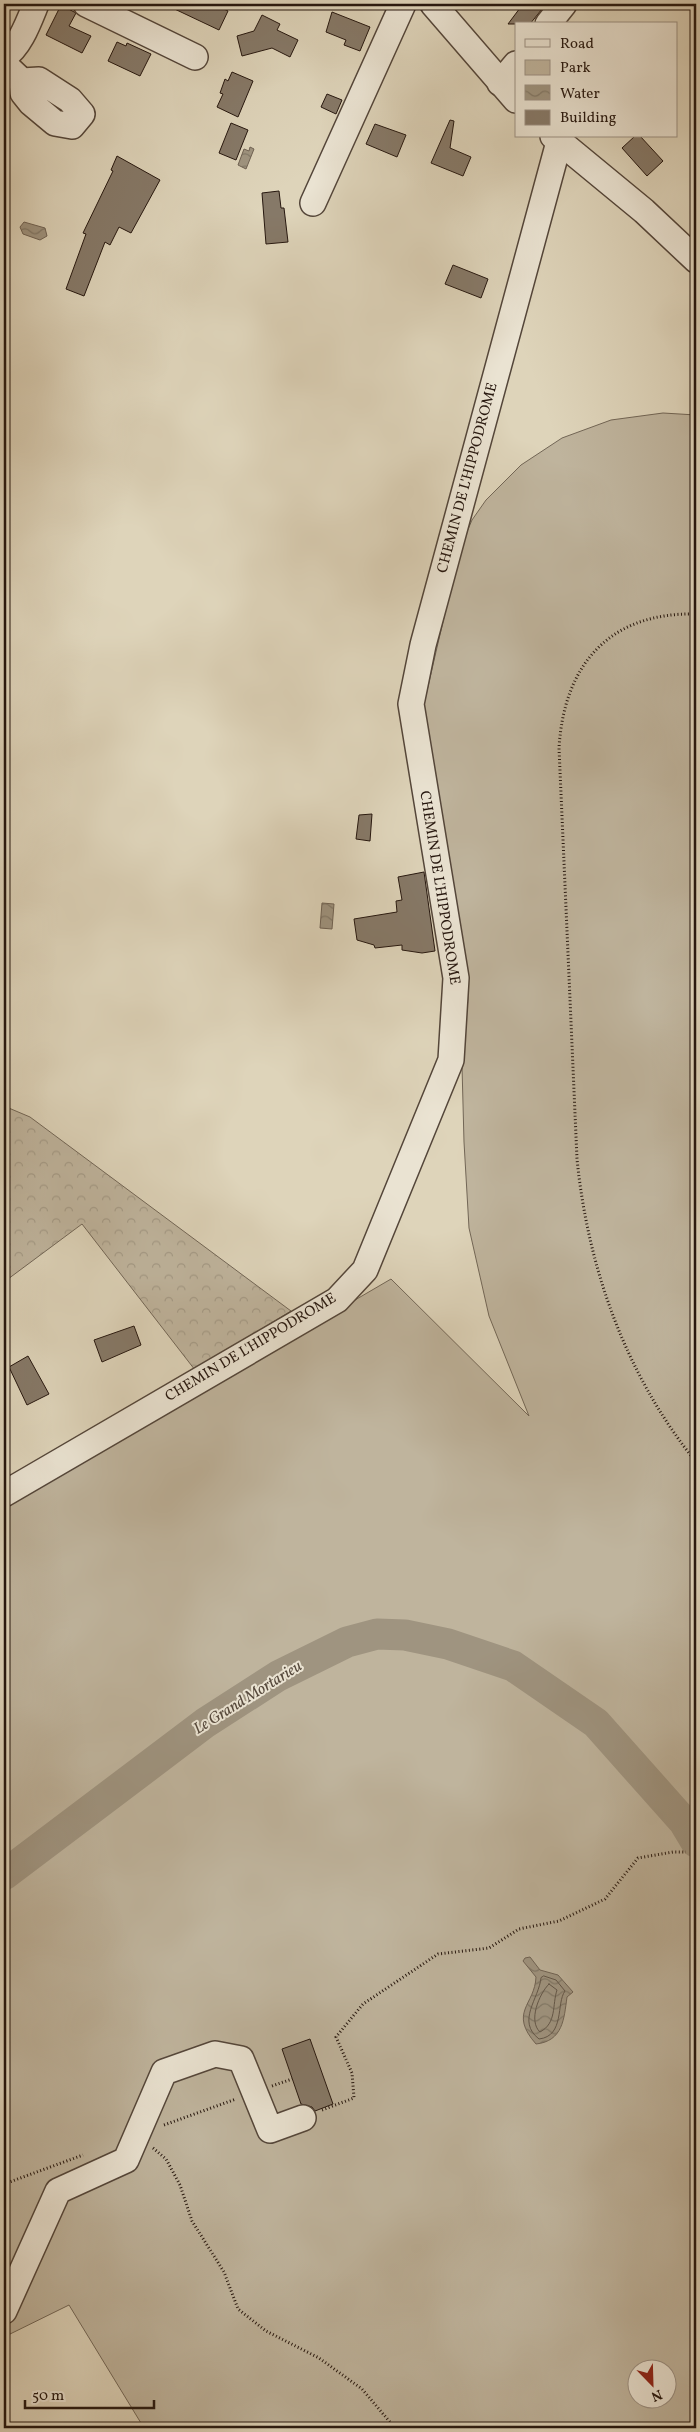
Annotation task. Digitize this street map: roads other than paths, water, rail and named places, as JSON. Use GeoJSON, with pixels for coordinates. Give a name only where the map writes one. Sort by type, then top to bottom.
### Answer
{"type":"FeatureCollection","features":[{"type":"Feature","properties":{"kind":"street"},"geometry":{"type":"LineString","coordinates":[[4,58],[26,28],[36,4]]}},
{"type":"Feature","properties":{"kind":"street"},"geometry":{"type":"LineString","coordinates":[[86,4],[194,57]]}},
{"type":"Feature","properties":{"kind":"street"},"geometry":{"type":"LineString","coordinates":[[313,203],[403,4]]}},
{"type":"Feature","properties":{"kind":"street"},"geometry":{"type":"LineString","coordinates":[[433,4],[508,92]]}},
{"type":"Feature","properties":{"kind":"street"},"geometry":{"type":"LineString","coordinates":[[550,22],[564,4]]}},
{"type":"Feature","properties":{"kind":"street"},"geometry":{"type":"LineString","coordinates":[[4,64],[22,81]]}},
{"type":"Feature","properties":{"kind":"street"},"geometry":{"type":"LineString","coordinates":[[508,92],[515,68]]}},
{"type":"Feature","properties":{"kind":"street"},"geometry":{"type":"LineString","coordinates":[[556,139],[644,210],[696,260]]}},
{"type":"Feature","properties":{"kind":"street","name":"CHEMIN DE L'HIPPODROME"},"geometry":{"type":"LineString","coordinates":[[4,1494],[337,1300],[365,1270],[451,1060],[456,978],[410,704],[423,645],[556,139]]}},
{"type":"Feature","properties":{"kind":"street"},"geometry":{"type":"LineString","coordinates":[[4,2311],[58,2191],[126,2160],[164,2072],[216,2054],[241,2059],[270,2130],[302,2118]]}},
{"type":"Feature","properties":{"kind":"water"},"geometry":{"type":"Polygon","coordinates":[[[250,147],[254,149],[246,169],[238,165],[244,149],[249,151],[250,147]]]}},
{"type":"Feature","properties":{"kind":"water"},"geometry":{"type":"Polygon","coordinates":[[[24,222],[45,228],[47,236],[40,240],[23,234],[20,227],[24,222]]]}},
{"type":"Feature","properties":{"kind":"water"},"geometry":{"type":"Polygon","coordinates":[[[322,903],[334,904],[332,929],[320,928],[322,903]]]}},
{"type":"Feature","properties":{"kind":"water"},"geometry":{"type":"Polygon","coordinates":[[[530,1957],[540,1970],[558,1975],[573,1992],[567,1997],[563,2021],[557,2034],[545,2042],[536,2044],[528,2033],[523,2016],[535,1987],[536,1977],[523,1961],[525,1958],[530,1957]]]}},
{"type":"Feature","properties":{"kind":"waterway","name":"Le Grand Mortarieu"},"geometry":{"type":"LineString","coordinates":[[4,1875],[205,1723],[278,1676],[347,1642],[377,1634],[405,1635],[448,1644],[513,1666],[596,1723],[684,1822],[696,1842]]}}]}
